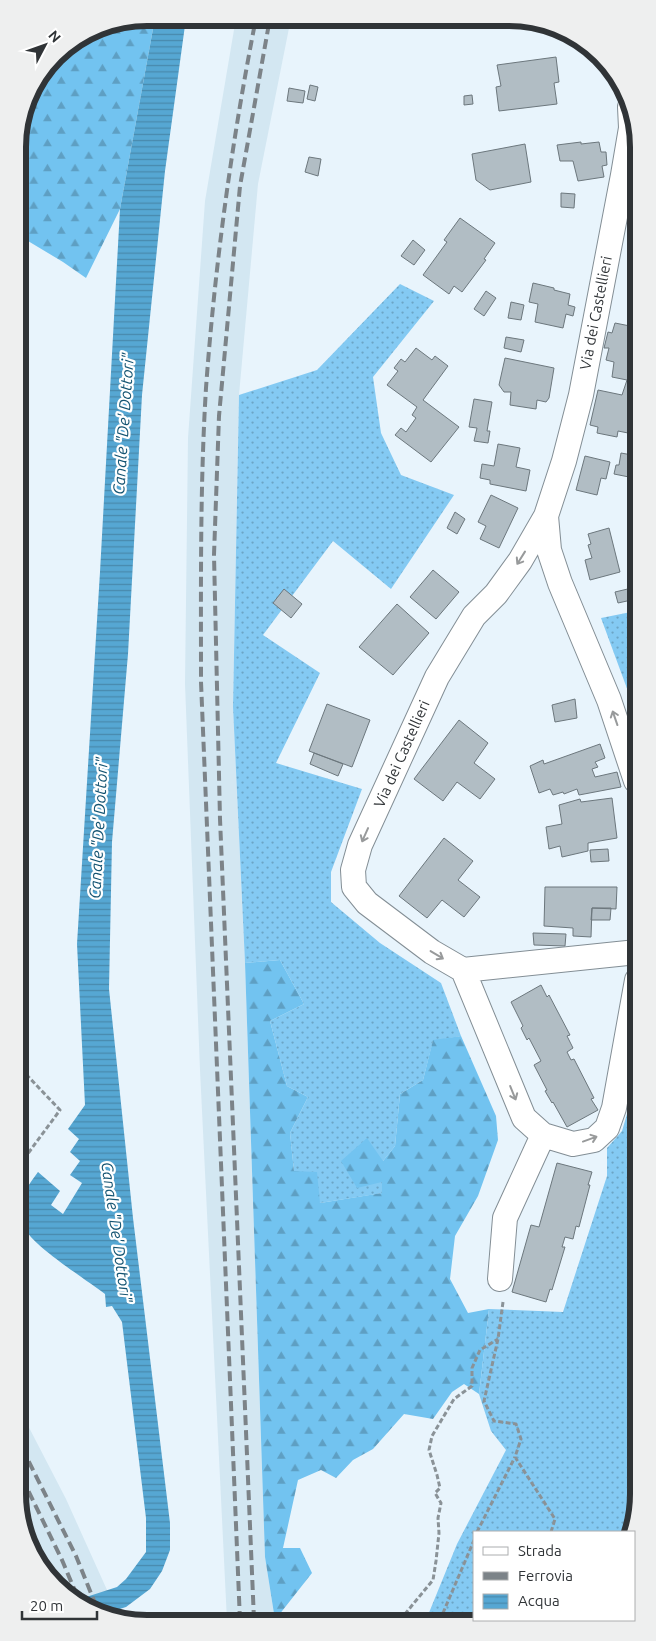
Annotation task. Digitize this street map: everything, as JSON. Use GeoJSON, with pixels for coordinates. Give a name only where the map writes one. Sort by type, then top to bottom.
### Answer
{"type":"FeatureCollection","features":[{"type":"Feature","properties":{"kind":"street","name":"Via dei Castellieri"},"geometry":{"type":"LineString","coordinates":[[463,970],[432,952],[367,903],[354,887],[353,870],[360,845],[437,678],[474,616],[496,594],[520,561],[546,516],[564,461],[580,396],[629,137]]}},
{"type":"Feature","properties":{"kind":"street","name":"Via dei Castellieri"},"geometry":{"type":"LineString","coordinates":[[546,516],[549,550],[560,583],[609,700],[630,762]]}},
{"type":"Feature","properties":{"kind":"street"},"geometry":{"type":"LineString","coordinates":[[629,953],[463,970],[524,1118],[544,1135],[573,1144],[594,1140],[607,1128],[614,1108],[629,1023]]}},
{"type":"Feature","properties":{"kind":"street"},"geometry":{"type":"LineString","coordinates":[[500,1279],[505,1218],[544,1135]]}},
{"type":"Feature","properties":{"kind":"path"},"geometry":{"type":"LineString","coordinates":[[26,1075],[60,1110],[26,1156]]}},
{"type":"Feature","properties":{"kind":"path"},"geometry":{"type":"LineString","coordinates":[[478,1531],[515,1456],[521,1439],[516,1424],[494,1420],[484,1400],[498,1339],[504,1294],[500,1279]]}},
{"type":"Feature","properties":{"kind":"path"},"geometry":{"type":"LineString","coordinates":[[404,1615],[433,1580],[436,1561],[439,1533],[438,1518],[442,1503],[435,1493],[440,1488],[429,1450],[432,1436],[454,1399],[472,1386],[472,1368],[480,1350],[498,1339]]}},
{"type":"Feature","properties":{"kind":"path"},"geometry":{"type":"LineString","coordinates":[[515,1456],[555,1519],[551,1531]]}},
{"type":"Feature","properties":{"kind":"path"},"geometry":{"type":"LineString","coordinates":[[442,1615],[473,1543]]}},
{"type":"Feature","properties":{"kind":"shaded area"},"geometry":{"type":"Polygon","coordinates":[[[235,27],[289,27],[258,184],[239,395],[233,707],[245,963],[265,1557],[274,1615],[227,1615],[200,1070],[185,684],[188,438],[205,201],[235,27]]]}},
{"type":"Feature","properties":{"kind":"shaded area"},"geometry":{"type":"Polygon","coordinates":[[[400,284],[434,301],[373,377],[381,433],[401,475],[454,495],[391,589],[333,541],[263,635],[320,673],[276,763],[362,789],[331,872],[331,902],[380,943],[441,983],[461,1036],[433,1041],[423,1080],[400,1094],[395,1146],[383,1161],[383,1193],[320,1203],[294,1171],[290,1133],[308,1097],[287,1086],[270,1021],[304,1004],[280,960],[245,963],[233,707],[239,395],[317,370],[400,284]]]}},
{"type":"Feature","properties":{"kind":"shaded area"},"geometry":{"type":"Polygon","coordinates":[[[630,612],[630,696],[601,618],[630,612]]]}},
{"type":"Feature","properties":{"kind":"shaded area"},"geometry":{"type":"Polygon","coordinates":[[[629,1106],[629,1502],[624,1531],[473,1531],[473,1615],[428,1615],[457,1544],[506,1450],[491,1431],[479,1394],[489,1309],[563,1312],[607,1176],[607,1148],[622,1131],[629,1106]]]}},
{"type":"Feature","properties":{"kind":"shaded area"},"geometry":{"type":"Polygon","coordinates":[[[26,1422],[66,1499],[116,1610],[87,1599],[73,1590],[48,1564],[30,1524],[27,1510],[26,1422]]]}},
{"type":"Feature","properties":{"kind":"green space"},"geometry":{"type":"Polygon","coordinates":[[[153,27],[120,209],[86,278],[27,240],[27,139],[30,116],[35,101],[51,73],[54,70],[70,70],[70,54],[73,51],[101,35],[123,29],[153,27]]]}},
{"type":"Feature","properties":{"kind":"green space"},"geometry":{"type":"Polygon","coordinates":[[[280,960],[304,1004],[270,1021],[287,1086],[308,1097],[290,1133],[294,1171],[317,1172],[320,1203],[382,1193],[382,1182],[357,1188],[341,1161],[367,1138],[383,1161],[395,1146],[400,1094],[423,1080],[433,1040],[461,1036],[496,1116],[498,1140],[478,1196],[455,1236],[450,1279],[468,1313],[489,1309],[479,1394],[464,1384],[452,1392],[433,1419],[404,1414],[373,1449],[353,1460],[336,1478],[321,1470],[298,1480],[283,1548],[300,1548],[312,1573],[279,1615],[274,1615],[265,1557],[245,963],[280,960]]]}},
{"type":"Feature","properties":{"kind":"water","name":"Canale \"De' Dottori\""},"geometry":{"type":"Polygon","coordinates":[[[153,27],[185,27],[165,171],[142,395],[128,654],[112,842],[109,989],[133,1218],[170,1523],[170,1550],[162,1571],[150,1589],[126,1607],[116,1610],[85,1597],[117,1587],[126,1579],[146,1552],[146,1518],[122,1322],[112,1306],[106,1307],[105,1294],[33,1240],[26,1229],[26,1190],[38,1172],[60,1191],[51,1205],[63,1214],[82,1183],[70,1175],[80,1161],[70,1152],[79,1139],[68,1129],[85,1105],[77,944],[120,209],[153,27]]]}},
{"type":"Feature","properties":{"kind":"building"},"geometry":{"type":"Polygon","coordinates":[[[556,57],[559,82],[554,83],[557,104],[499,111],[496,87],[501,86],[497,65],[556,57]]]}},
{"type":"Feature","properties":{"kind":"building"},"geometry":{"type":"Polygon","coordinates":[[[310,85],[318,87],[315,101],[307,99],[310,85]]]}},
{"type":"Feature","properties":{"kind":"building"},"geometry":{"type":"Polygon","coordinates":[[[289,88],[305,91],[303,103],[287,101],[289,88]]]}},
{"type":"Feature","properties":{"kind":"building"},"geometry":{"type":"Polygon","coordinates":[[[472,95],[473,104],[464,105],[464,96],[472,95]]]}},
{"type":"Feature","properties":{"kind":"building"},"geometry":{"type":"Polygon","coordinates":[[[581,142],[581,144],[599,142],[601,152],[606,152],[607,165],[602,166],[604,177],[578,181],[573,161],[560,161],[557,145],[581,142]]]}},
{"type":"Feature","properties":{"kind":"building"},"geometry":{"type":"Polygon","coordinates":[[[525,144],[531,182],[490,190],[476,180],[472,154],[525,144]]]}},
{"type":"Feature","properties":{"kind":"building"},"geometry":{"type":"Polygon","coordinates":[[[309,157],[321,159],[318,176],[305,172],[309,157]]]}},
{"type":"Feature","properties":{"kind":"building"},"geometry":{"type":"Polygon","coordinates":[[[561,193],[575,194],[574,208],[561,207],[561,193]]]}},
{"type":"Feature","properties":{"kind":"building"},"geometry":{"type":"Polygon","coordinates":[[[460,218],[495,243],[484,259],[486,260],[462,292],[454,286],[449,294],[423,275],[447,242],[444,240],[460,218]]]}},
{"type":"Feature","properties":{"kind":"building"},"geometry":{"type":"Polygon","coordinates":[[[413,240],[425,250],[414,265],[401,256],[413,240]]]}},
{"type":"Feature","properties":{"kind":"building"},"geometry":{"type":"Polygon","coordinates":[[[533,283],[570,294],[568,305],[575,307],[573,316],[566,314],[563,328],[535,322],[538,304],[529,302],[533,283]]]}},
{"type":"Feature","properties":{"kind":"building"},"geometry":{"type":"Polygon","coordinates":[[[486,291],[496,298],[484,316],[474,309],[486,291]]]}},
{"type":"Feature","properties":{"kind":"building"},"geometry":{"type":"Polygon","coordinates":[[[511,302],[524,305],[521,320],[508,318],[511,302]]]}},
{"type":"Feature","properties":{"kind":"building"},"geometry":{"type":"Polygon","coordinates":[[[615,323],[630,326],[630,427],[628,433],[618,431],[617,437],[597,433],[598,427],[590,425],[598,390],[622,395],[627,380],[612,377],[614,362],[606,360],[609,348],[604,348],[608,332],[612,333],[615,323]]]}},
{"type":"Feature","properties":{"kind":"building"},"geometry":{"type":"Polygon","coordinates":[[[506,337],[524,340],[521,352],[504,348],[506,337]]]}},
{"type":"Feature","properties":{"kind":"building"},"geometry":{"type":"Polygon","coordinates":[[[416,348],[432,360],[435,356],[448,366],[423,400],[459,427],[431,462],[395,435],[401,428],[406,432],[416,418],[412,415],[417,407],[387,385],[398,371],[394,368],[401,359],[405,362],[416,348]]]}},
{"type":"Feature","properties":{"kind":"building"},"geometry":{"type":"Polygon","coordinates":[[[505,358],[554,368],[549,398],[546,402],[537,400],[536,409],[510,405],[511,392],[504,392],[499,385],[505,358]]]}},
{"type":"Feature","properties":{"kind":"building"},"geometry":{"type":"Polygon","coordinates":[[[474,399],[492,402],[487,431],[490,431],[488,443],[474,441],[477,428],[469,427],[474,399]]]}},
{"type":"Feature","properties":{"kind":"building"},"geometry":{"type":"Polygon","coordinates":[[[498,444],[520,448],[516,467],[530,470],[526,491],[490,484],[490,480],[480,478],[482,464],[494,466],[498,444]]]}},
{"type":"Feature","properties":{"kind":"building"},"geometry":{"type":"Polygon","coordinates":[[[621,453],[630,455],[629,477],[614,474],[616,465],[619,465],[621,453]]]}},
{"type":"Feature","properties":{"kind":"building"},"geometry":{"type":"Polygon","coordinates":[[[585,456],[610,462],[606,479],[601,478],[597,495],[576,490],[585,456]]]}},
{"type":"Feature","properties":{"kind":"building"},"geometry":{"type":"Polygon","coordinates":[[[491,495],[518,508],[499,548],[480,539],[486,526],[478,522],[491,495]]]}},
{"type":"Feature","properties":{"kind":"building"},"geometry":{"type":"Polygon","coordinates":[[[455,512],[465,519],[457,534],[447,528],[455,512]]]}},
{"type":"Feature","properties":{"kind":"building"},"geometry":{"type":"Polygon","coordinates":[[[609,528],[620,572],[590,580],[585,560],[592,558],[588,545],[591,544],[588,534],[609,528]]]}},
{"type":"Feature","properties":{"kind":"building"},"geometry":{"type":"Polygon","coordinates":[[[433,570],[459,592],[436,619],[410,597],[433,570]]]}},
{"type":"Feature","properties":{"kind":"building"},"geometry":{"type":"Polygon","coordinates":[[[284,589],[302,604],[291,618],[273,603],[284,589]]]}},
{"type":"Feature","properties":{"kind":"building"},"geometry":{"type":"Polygon","coordinates":[[[630,589],[630,600],[618,603],[615,592],[630,589]]]}},
{"type":"Feature","properties":{"kind":"building"},"geometry":{"type":"Polygon","coordinates":[[[397,604],[429,633],[393,675],[359,647],[397,604]]]}},
{"type":"Feature","properties":{"kind":"building"},"geometry":{"type":"Polygon","coordinates":[[[575,699],[577,718],[555,722],[552,705],[575,699]]]}},
{"type":"Feature","properties":{"kind":"building"},"geometry":{"type":"Polygon","coordinates":[[[327,704],[370,720],[352,767],[309,751],[327,704]]]}},
{"type":"Feature","properties":{"kind":"building"},"geometry":{"type":"Polygon","coordinates":[[[459,720],[488,743],[474,763],[495,779],[480,799],[457,782],[443,801],[414,779],[459,720]]]}},
{"type":"Feature","properties":{"kind":"building"},"geometry":{"type":"Polygon","coordinates":[[[600,744],[605,758],[595,762],[598,767],[592,769],[595,777],[617,772],[621,787],[579,795],[577,789],[564,794],[563,792],[553,795],[550,789],[539,793],[530,766],[543,760],[544,764],[600,744]]]}},
{"type":"Feature","properties":{"kind":"building"},"geometry":{"type":"Polygon","coordinates":[[[314,753],[343,764],[338,776],[310,764],[314,753]]]}},
{"type":"Feature","properties":{"kind":"building"},"geometry":{"type":"Polygon","coordinates":[[[612,798],[617,838],[588,843],[588,851],[562,857],[560,846],[549,849],[546,827],[562,824],[559,805],[580,799],[581,802],[612,798]]]}},
{"type":"Feature","properties":{"kind":"building"},"geometry":{"type":"Polygon","coordinates":[[[444,838],[473,861],[458,880],[480,897],[464,917],[442,900],[427,918],[399,896],[444,838]]]}},
{"type":"Feature","properties":{"kind":"building"},"geometry":{"type":"Polygon","coordinates":[[[608,849],[609,861],[591,862],[590,850],[608,849]]]}},
{"type":"Feature","properties":{"kind":"building"},"geometry":{"type":"Polygon","coordinates":[[[545,887],[617,887],[616,909],[592,908],[591,937],[573,936],[573,928],[544,926],[545,887]]]}},
{"type":"Feature","properties":{"kind":"building"},"geometry":{"type":"Polygon","coordinates":[[[592,908],[611,908],[610,920],[591,920],[592,908]]]}},
{"type":"Feature","properties":{"kind":"building"},"geometry":{"type":"Polygon","coordinates":[[[533,933],[566,934],[565,946],[534,945],[533,933]]]}},
{"type":"Feature","properties":{"kind":"building"},"geometry":{"type":"Polygon","coordinates":[[[541,985],[547,997],[549,995],[570,1035],[567,1036],[573,1048],[567,1052],[571,1060],[574,1059],[594,1098],[591,1099],[598,1110],[567,1127],[545,1091],[547,1090],[534,1065],[541,1061],[529,1038],[527,1040],[521,1028],[523,1026],[511,1002],[541,985]]]}},
{"type":"Feature","properties":{"kind":"building"},"geometry":{"type":"Polygon","coordinates":[[[557,1163],[592,1172],[579,1227],[576,1226],[573,1239],[565,1237],[562,1247],[565,1247],[552,1290],[550,1289],[546,1302],[512,1292],[531,1225],[539,1227],[557,1163]]]}},
{"type":"Feature","properties":{"kind":"railway"},"geometry":{"type":"LineString","coordinates":[[240,1615],[201,682],[201,535],[206,388],[214,295],[232,156],[254,27]]}},
{"type":"Feature","properties":{"kind":"railway"},"geometry":{"type":"LineString","coordinates":[[254,1615],[220,819],[214,555],[219,416],[240,186],[268,27]]}},
{"type":"Feature","properties":{"kind":"railway"},"geometry":{"type":"LineString","coordinates":[[26,1456],[76,1556],[95,1602]]}},
{"type":"Feature","properties":{"kind":"railway"},"geometry":{"type":"LineString","coordinates":[[26,1486],[75,1591]]}}]}
